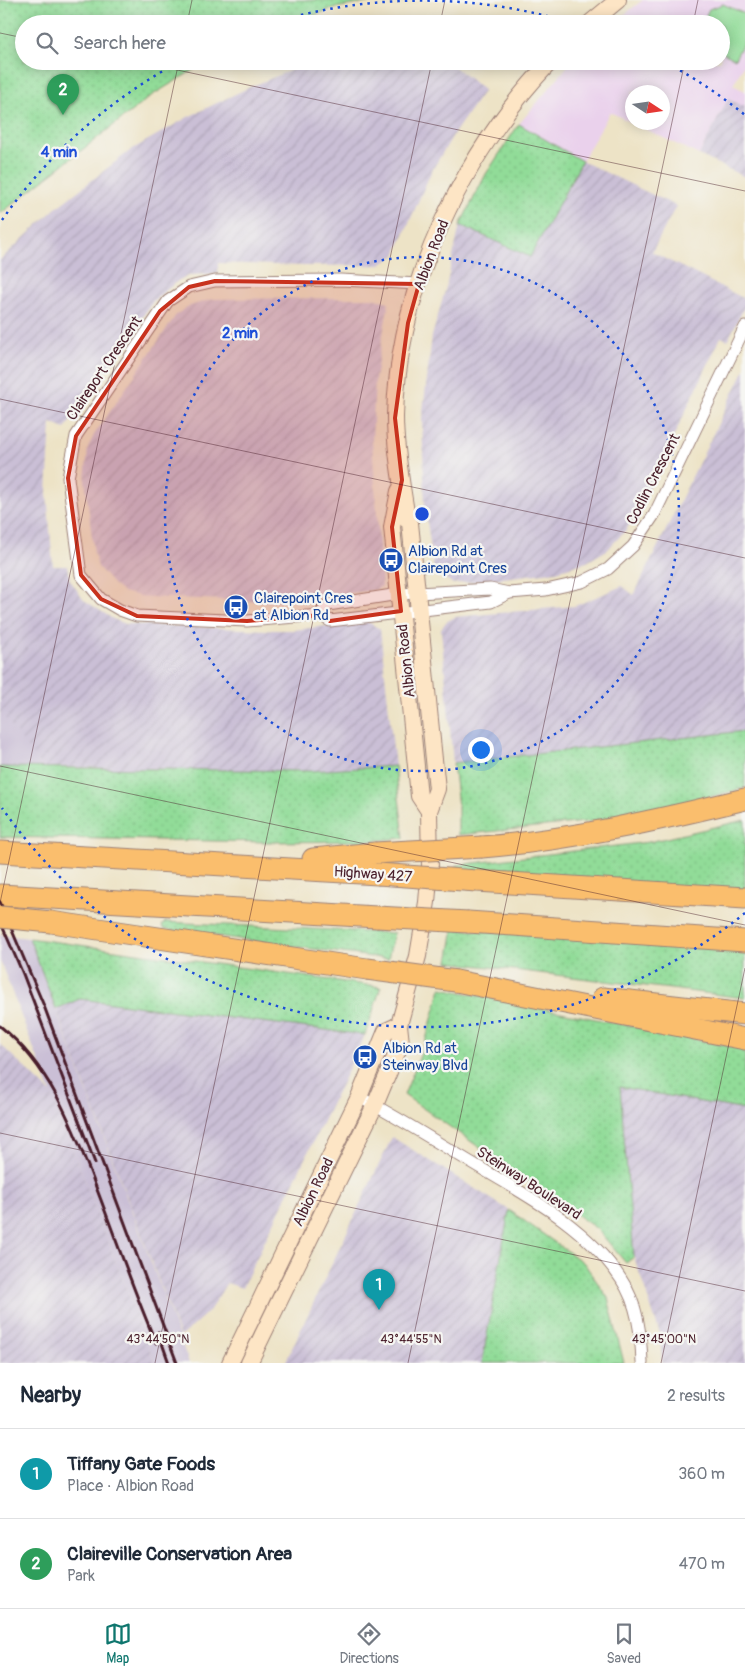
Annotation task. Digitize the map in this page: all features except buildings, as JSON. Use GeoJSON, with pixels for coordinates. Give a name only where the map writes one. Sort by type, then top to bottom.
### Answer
{"type":"FeatureCollection","features":[{"type":"Feature","properties":{"kind":"highway"},"geometry":{"type":"LineString","coordinates":[[0,852],[246,865],[376,864],[482,847],[521,844],[677,816],[745,799]]}},
{"type":"Feature","properties":{"kind":"highway","name":"Highway 427"},"geometry":{"type":"LineString","coordinates":[[376,864],[478,880],[745,898]]}},
{"type":"Feature","properties":{"kind":"highway"},"geometry":{"type":"LineString","coordinates":[[0,895],[468,922],[745,941]]}},
{"type":"Feature","properties":{"kind":"highway"},"geometry":{"type":"LineString","coordinates":[[0,917],[51,922],[456,981],[745,1014]]}},
{"type":"Feature","properties":{"kind":"highway"},"geometry":{"type":"LineString","coordinates":[[456,981],[745,1039]]}},
{"type":"Feature","properties":{"kind":"main road"},"geometry":{"type":"LineString","coordinates":[[600,15],[618,0]]}},
{"type":"Feature","properties":{"kind":"main road","name":"Albion Road"},"geometry":{"type":"LineString","coordinates":[[249,1363],[375,1105],[401,1044],[399,1025],[418,956],[427,902],[430,868],[429,811],[437,790],[410,523],[407,518],[395,418],[398,386],[408,323],[419,284],[440,226],[469,167],[516,100],[543,70]]}},
{"type":"Feature","properties":{"kind":"main road","name":"Albion Road"},"geometry":{"type":"LineString","coordinates":[[402,480],[392,527],[419,796],[429,811]]}},
{"type":"Feature","properties":{"kind":"main road","name":"Albion Road"},"geometry":{"type":"LineString","coordinates":[[230,1363],[359,1096],[386,1031],[399,1025]]}},
{"type":"Feature","properties":{"kind":"street","name":"Claireport Crescent"},"geometry":{"type":"LineString","coordinates":[[418,602],[401,612],[330,621],[320,615],[247,621],[149,617],[128,614],[102,599],[86,584],[78,564],[68,478],[76,436],[160,311],[168,301],[189,288],[215,281],[340,280],[419,284]]}},
{"type":"Feature","properties":{"kind":"street","name":"Codlin Crescent"},"geometry":{"type":"LineString","coordinates":[[418,602],[490,589],[508,593],[546,590],[582,582],[608,569],[633,546],[654,514],[745,327]]}},
{"type":"Feature","properties":{"kind":"street","name":"Codlin Crescent"},"geometry":{"type":"LineString","coordinates":[[418,602],[491,602],[508,593]]}},
{"type":"Feature","properties":{"kind":"street","name":"Claireport Crescent"},"geometry":{"type":"LineString","coordinates":[[320,615],[328,605],[399,594],[418,602]]}},
{"type":"Feature","properties":{"kind":"street","name":"Steinway Boulevard"},"geometry":{"type":"LineString","coordinates":[[359,1096],[545,1207],[590,1242],[608,1262],[629,1294],[641,1336],[642,1363]]}},
{"type":"Feature","properties":{"kind":"highlighted area"},"geometry":{"type":"Polygon","coordinates":[[[215,281],[419,284],[408,323],[395,418],[402,480],[392,527],[401,611],[330,621],[320,615],[247,621],[137,616],[101,599],[81,575],[68,478],[76,436],[160,311],[189,287],[215,281]]]}},
{"type":"Feature","properties":{"kind":"shaded area"},"geometry":{"type":"Polygon","coordinates":[[[643,0],[745,0],[745,63],[733,85],[745,91],[745,107],[728,99],[699,155],[647,130],[670,130],[670,85],[625,85],[625,119],[610,112],[582,161],[519,124],[564,70],[730,70],[730,15],[624,15],[643,0]]]}},
{"type":"Feature","properties":{"kind":"shaded area"},"geometry":{"type":"Polygon","coordinates":[[[291,70],[458,70],[484,90],[455,132],[431,172],[395,255],[380,265],[304,266],[218,263],[218,273],[191,275],[179,280],[154,300],[65,429],[51,423],[47,493],[53,566],[67,566],[70,580],[84,600],[113,619],[126,624],[294,630],[366,621],[380,629],[395,766],[309,771],[42,767],[0,713],[0,260],[56,208],[131,150],[188,117],[250,87],[291,70]]]}},
{"type":"Feature","properties":{"kind":"shaded area"},"geometry":{"type":"Polygon","coordinates":[[[728,99],[745,107],[745,177],[699,155],[728,99]]]}},
{"type":"Feature","properties":{"kind":"shaded area"},"geometry":{"type":"Polygon","coordinates":[[[582,161],[676,206],[652,252],[745,299],[745,306],[728,340],[721,337],[639,509],[626,530],[607,550],[587,562],[553,572],[453,584],[434,570],[425,508],[422,419],[432,336],[446,287],[460,225],[530,257],[582,161]]]}},
{"type":"Feature","properties":{"kind":"shaded area"},"geometry":{"type":"Polygon","coordinates":[[[371,298],[389,302],[375,379],[372,441],[382,586],[375,590],[281,602],[144,597],[123,592],[114,585],[98,567],[94,553],[85,480],[88,448],[94,435],[176,315],[187,307],[212,299],[371,298]]]}},
{"type":"Feature","properties":{"kind":"shaded area"},"geometry":{"type":"Polygon","coordinates":[[[745,369],[745,731],[453,763],[441,629],[446,622],[455,617],[575,606],[622,586],[634,595],[745,369]]]}},
{"type":"Feature","properties":{"kind":"shaded area"},"geometry":{"type":"Polygon","coordinates":[[[0,713],[6,719],[42,767],[0,767],[0,713]]]}},
{"type":"Feature","properties":{"kind":"shaded area"},"geometry":{"type":"Polygon","coordinates":[[[0,935],[29,938],[189,1363],[155,1363],[0,961],[0,935]]]}},
{"type":"Feature","properties":{"kind":"shaded area"},"geometry":{"type":"Polygon","coordinates":[[[80,999],[365,1035],[242,1288],[227,1283],[209,1311],[180,1337],[56,1009],[80,999]]]}},
{"type":"Feature","properties":{"kind":"shaded area"},"geometry":{"type":"Polygon","coordinates":[[[0,1044],[51,1093],[155,1363],[0,1363],[0,1044]]]}},
{"type":"Feature","properties":{"kind":"shaded area"},"geometry":{"type":"Polygon","coordinates":[[[620,1087],[745,1110],[745,1363],[662,1363],[660,1334],[634,1257],[620,1087]]]}},
{"type":"Feature","properties":{"kind":"shaded area"},"geometry":{"type":"Polygon","coordinates":[[[392,1137],[509,1210],[482,1363],[285,1363],[392,1137]]]}},
{"type":"Feature","properties":{"kind":"green space"},"geometry":{"type":"Polygon","coordinates":[[[0,0],[385,0],[334,8],[314,15],[15,15],[15,70],[193,70],[151,96],[0,214],[0,0]]]}},
{"type":"Feature","properties":{"kind":"green space"},"geometry":{"type":"Polygon","coordinates":[[[723,4],[745,14],[745,39],[735,59],[730,56],[730,15],[706,15],[709,9],[723,4]]]}},
{"type":"Feature","properties":{"kind":"green space"},"geometry":{"type":"Polygon","coordinates":[[[519,124],[582,161],[530,257],[460,225],[486,174],[519,124]]]}},
{"type":"Feature","properties":{"kind":"green space"},"geometry":{"type":"Polygon","coordinates":[[[745,731],[745,788],[673,806],[594,821],[458,835],[458,807],[453,763],[745,731]]]}},
{"type":"Feature","properties":{"kind":"green space"},"geometry":{"type":"Polygon","coordinates":[[[395,766],[404,838],[369,841],[267,842],[0,837],[0,767],[309,771],[395,766]]]}},
{"type":"Feature","properties":{"kind":"green space"},"geometry":{"type":"Polygon","coordinates":[[[745,820],[745,892],[456,874],[457,865],[649,842],[745,820]]]}},
{"type":"Feature","properties":{"kind":"green space"},"geometry":{"type":"Polygon","coordinates":[[[165,922],[394,933],[388,959],[164,929],[162,926],[165,922]]]}},
{"type":"Feature","properties":{"kind":"green space"},"geometry":{"type":"Polygon","coordinates":[[[454,929],[745,948],[745,998],[448,962],[454,929]]]}},
{"type":"Feature","properties":{"kind":"green space"},"geometry":{"type":"Polygon","coordinates":[[[29,938],[381,987],[365,1035],[80,999],[56,1009],[29,938]]]}},
{"type":"Feature","properties":{"kind":"green space"},"geometry":{"type":"Polygon","coordinates":[[[441,988],[745,1049],[745,1110],[620,1087],[634,1257],[626,1263],[597,1229],[404,1095],[424,1046],[441,988]]]}},
{"type":"Feature","properties":{"kind":"green space"},"geometry":{"type":"Polygon","coordinates":[[[509,1210],[584,1263],[608,1298],[624,1363],[482,1363],[509,1210]]]}},
{"type":"Feature","properties":{"kind":"railway"},"geometry":{"type":"LineString","coordinates":[[0,902],[44,1006],[177,1363]]}},
{"type":"Feature","properties":{"kind":"railway"},"geometry":{"type":"LineString","coordinates":[[0,921],[23,974],[95,1163]]}},
{"type":"Feature","properties":{"kind":"railway"},"geometry":{"type":"LineString","coordinates":[[0,1026],[18,1042],[47,1079],[69,1121],[156,1343]]}},
{"type":"Feature","properties":{"kind":"railway"},"geometry":{"type":"LineString","coordinates":[[158,1332],[169,1363]]}},
{"type":"Feature","properties":{"kind":"place","name":"Claireville Conservation Area"},"geometry":{"type":"Point","coordinates":[63,115]}},
{"type":"Feature","properties":{"kind":"place","name":"Albion Rd at Clairepoint Cres"},"geometry":{"type":"Point","coordinates":[391,560]}},
{"type":"Feature","properties":{"kind":"place","name":"Clairepoint Cres at Albion Rd"},"geometry":{"type":"Point","coordinates":[236,607]}},
{"type":"Feature","properties":{"kind":"place","name":"Albion Rd at Steinway Blvd"},"geometry":{"type":"Point","coordinates":[365,1057]}},
{"type":"Feature","properties":{"kind":"place","name":"Tiffany Gate Foods"},"geometry":{"type":"Point","coordinates":[379,1310]}}]}
